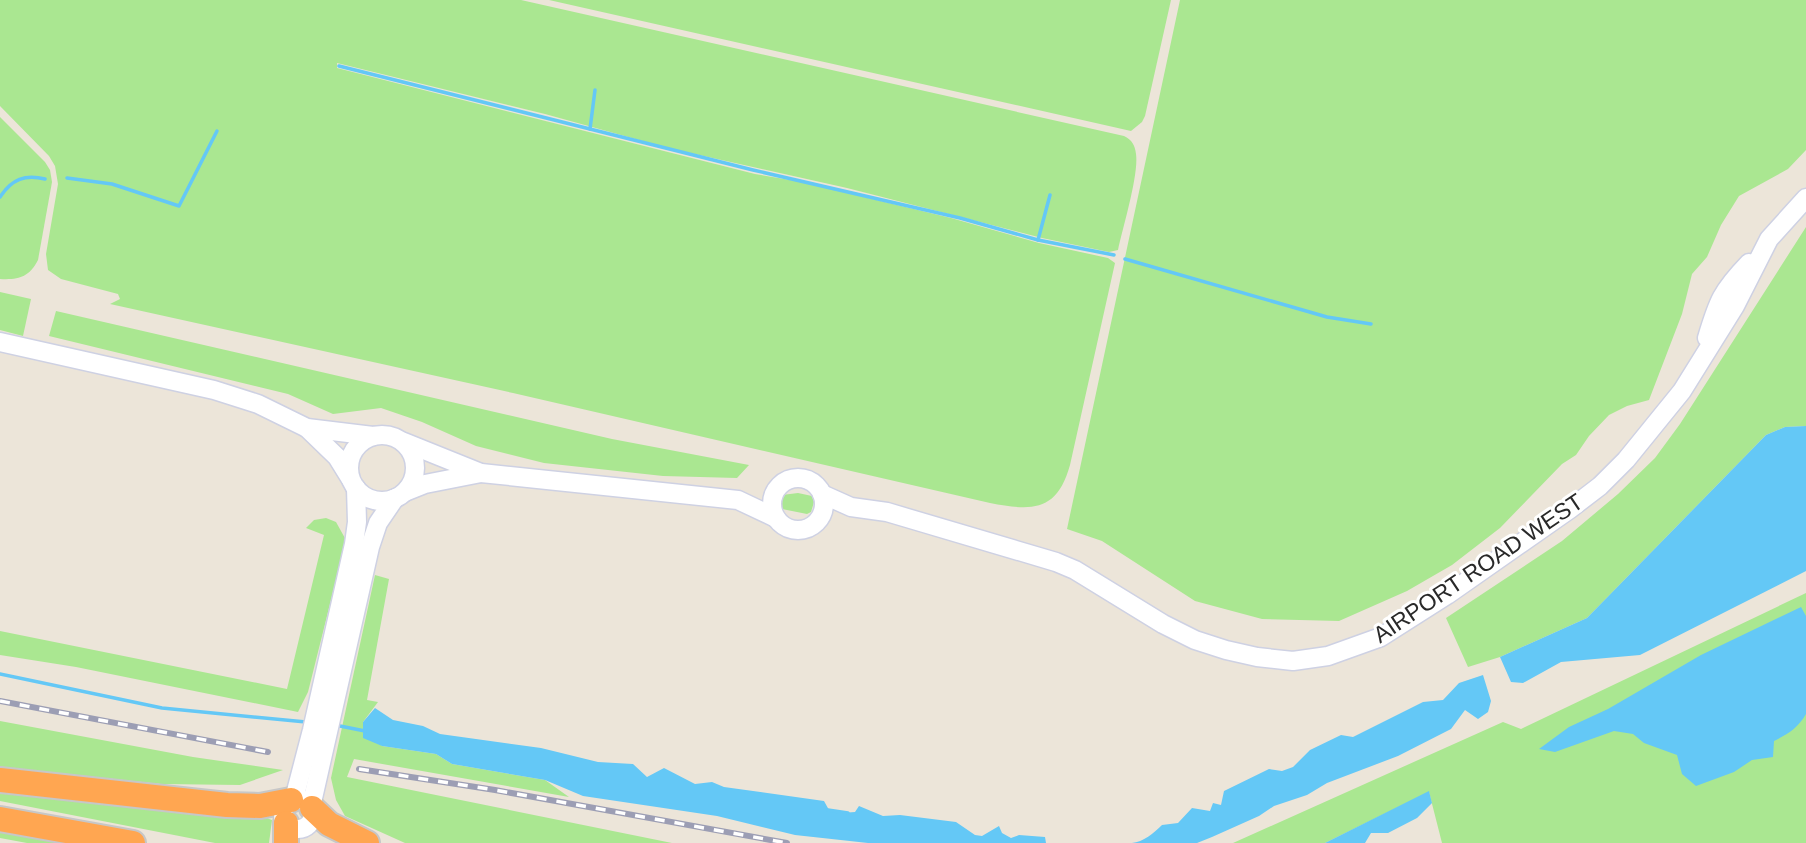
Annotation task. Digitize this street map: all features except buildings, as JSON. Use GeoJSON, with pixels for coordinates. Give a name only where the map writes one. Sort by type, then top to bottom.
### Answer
{"type":"FeatureCollection","features":[{"type":"Feature","properties":{"kind":"highway"},"geometry":{"type":"LineString","coordinates":[[0,780],[227,805],[260,806],[298,819],[329,824],[367,843]]}},
{"type":"Feature","properties":{"kind":"highway"},"geometry":{"type":"LineString","coordinates":[[0,819],[133,843]]}},
{"type":"Feature","properties":{"kind":"street","name":"AIRPORT ROAD WEST"},"geometry":{"type":"LineString","coordinates":[[822,494],[851,507],[887,512],[1056,562],[1075,570],[1163,624],[1195,640],[1226,650],[1293,661],[1328,656],[1381,637],[1517,548],[1600,486],[1667,412],[1699,363],[1718,303],[1726,287],[1806,198]]}},
{"type":"Feature","properties":{"kind":"street"},"geometry":{"type":"LineString","coordinates":[[0,342],[214,390],[258,404],[307,428],[337,457],[354,484],[373,500],[385,501],[425,484],[481,473]]}},
{"type":"Feature","properties":{"kind":"street"},"geometry":{"type":"LineString","coordinates":[[307,428],[373,436]]}},
{"type":"Feature","properties":{"kind":"street"},"geometry":{"type":"LineString","coordinates":[[227,805],[257,801],[274,794],[286,784],[304,763],[322,723],[357,522],[354,484],[349,469],[355,449],[363,441],[384,434],[481,473],[738,500],[776,518]]}},
{"type":"Feature","properties":{"kind":"street"},"geometry":{"type":"LineString","coordinates":[[298,819],[378,523],[412,483],[415,461],[404,442]]}},
{"type":"Feature","properties":{"kind":"street"},"geometry":{"type":"LineString","coordinates":[[738,500],[777,487],[784,481],[802,478],[810,481],[822,494],[824,503],[819,519],[809,527],[795,530],[781,524],[771,502],[777,487]]}},
{"type":"Feature","properties":{"kind":"street","name":"AIRPORT ROAD WEST"},"geometry":{"type":"LineString","coordinates":[[819,519],[851,507]]}},
{"type":"Feature","properties":{"kind":"street"},"geometry":{"type":"LineString","coordinates":[[298,819],[304,763]]}},
{"type":"Feature","properties":{"kind":"green space"},"geometry":{"type":"Polygon","coordinates":[[[0,0],[521,0],[1124,136],[1135,148],[1135,174],[1118,250],[1109,252],[1042,238],[847,188],[668,148],[545,114],[337,63],[337,68],[664,151],[755,174],[802,182],[1108,258],[1115,263],[1065,480],[1058,492],[1041,505],[1018,507],[990,503],[110,304],[120,299],[118,294],[61,279],[48,270],[46,254],[58,184],[55,166],[49,156],[0,106],[0,0]]]}},
{"type":"Feature","properties":{"kind":"green space"},"geometry":{"type":"Polygon","coordinates":[[[549,0],[1171,0],[1145,116],[1131,131],[549,0]]]}},
{"type":"Feature","properties":{"kind":"green space"},"geometry":{"type":"Polygon","coordinates":[[[1180,0],[1806,0],[1806,150],[1788,169],[1739,196],[1721,225],[1707,257],[1692,274],[1682,314],[1649,400],[1627,406],[1609,415],[1576,455],[1562,464],[1500,528],[1452,565],[1407,591],[1339,621],[1262,619],[1195,601],[1102,541],[1067,529],[1180,0]]]}},
{"type":"Feature","properties":{"kind":"green space"},"geometry":{"type":"Polygon","coordinates":[[[0,117],[45,162],[52,182],[38,260],[27,274],[13,279],[0,279],[0,117]]]}},
{"type":"Feature","properties":{"kind":"green space"},"geometry":{"type":"Polygon","coordinates":[[[1806,227],[1806,426],[1785,427],[1766,435],[1587,618],[1500,657],[1468,667],[1446,618],[1562,541],[1618,494],[1655,458],[1680,424],[1806,227]]]}},
{"type":"Feature","properties":{"kind":"green space"},"geometry":{"type":"Polygon","coordinates":[[[0,292],[31,299],[23,336],[0,330],[0,292]]]}},
{"type":"Feature","properties":{"kind":"green space"},"geometry":{"type":"Polygon","coordinates":[[[56,311],[612,439],[749,465],[737,478],[663,476],[544,463],[476,446],[422,422],[381,408],[333,414],[288,394],[49,336],[56,311]]]}},
{"type":"Feature","properties":{"kind":"green space"},"geometry":{"type":"Polygon","coordinates":[[[798,493],[812,496],[814,502],[811,512],[807,514],[782,509],[782,495],[798,493]]]}},
{"type":"Feature","properties":{"kind":"green space"},"geometry":{"type":"Polygon","coordinates":[[[326,518],[336,522],[346,540],[308,692],[298,712],[76,667],[0,655],[0,631],[287,689],[324,535],[306,528],[314,520],[326,518]]]}},
{"type":"Feature","properties":{"kind":"green space"},"geometry":{"type":"Polygon","coordinates":[[[375,575],[389,579],[367,700],[378,702],[363,722],[382,746],[436,754],[452,764],[545,780],[569,797],[354,759],[347,777],[672,843],[405,843],[345,816],[336,800],[331,778],[375,575]]]}},
{"type":"Feature","properties":{"kind":"green space"},"geometry":{"type":"Polygon","coordinates":[[[1806,593],[1806,843],[1442,843],[1429,792],[1325,843],[1233,843],[1503,722],[1521,729],[1806,593]]]}},
{"type":"Feature","properties":{"kind":"green space"},"geometry":{"type":"Polygon","coordinates":[[[0,721],[193,757],[283,770],[240,785],[161,784],[0,767],[0,721]]]}},
{"type":"Feature","properties":{"kind":"green space"},"geometry":{"type":"Polygon","coordinates":[[[0,788],[264,817],[272,820],[269,843],[215,843],[0,801],[0,788]]]}},
{"type":"Feature","properties":{"kind":"green space"},"geometry":{"type":"Polygon","coordinates":[[[0,830],[79,843],[27,843],[0,838],[0,830]]]}},
{"type":"Feature","properties":{"kind":"water"},"geometry":{"type":"Polygon","coordinates":[[[1806,426],[1806,571],[1640,655],[1561,662],[1523,683],[1511,682],[1500,657],[1587,618],[1766,435],[1785,427],[1806,426]]]}},
{"type":"Feature","properties":{"kind":"water"},"geometry":{"type":"Polygon","coordinates":[[[1801,607],[1806,616],[1806,714],[1792,730],[1774,741],[1773,757],[1752,760],[1734,772],[1696,786],[1682,774],[1677,755],[1644,743],[1633,734],[1614,731],[1555,752],[1539,749],[1569,727],[1608,709],[1701,655],[1801,607]]]}},
{"type":"Feature","properties":{"kind":"water"},"geometry":{"type":"Polygon","coordinates":[[[1483,675],[1491,701],[1488,712],[1478,719],[1465,710],[1451,729],[1398,756],[1327,783],[1307,795],[1274,806],[1259,816],[1197,843],[1132,843],[1144,839],[1162,825],[1178,823],[1192,808],[1210,811],[1213,803],[1221,805],[1224,791],[1269,769],[1282,771],[1293,767],[1310,750],[1341,735],[1353,737],[1423,702],[1443,700],[1459,683],[1483,675]]]}},
{"type":"Feature","properties":{"kind":"water"},"geometry":{"type":"Polygon","coordinates":[[[375,708],[393,720],[423,726],[440,734],[541,748],[598,762],[633,764],[647,777],[664,768],[695,784],[712,782],[724,787],[824,801],[829,810],[841,813],[855,812],[859,806],[883,816],[900,815],[956,822],[975,835],[982,836],[999,826],[1002,833],[1011,838],[1019,835],[1045,837],[1046,843],[868,843],[795,835],[717,816],[583,796],[545,780],[452,764],[436,754],[382,746],[363,738],[363,722],[375,708]]]}},
{"type":"Feature","properties":{"kind":"water"},"geometry":{"type":"Polygon","coordinates":[[[1429,791],[1432,803],[1417,818],[1388,833],[1371,833],[1365,843],[1325,843],[1429,791]]]}},
{"type":"Feature","properties":{"kind":"waterway"},"geometry":{"type":"LineString","coordinates":[[339,66],[590,129],[595,90]]}},
{"type":"Feature","properties":{"kind":"waterway"},"geometry":{"type":"LineString","coordinates":[[590,129],[960,218],[1038,240],[1050,195]]}},
{"type":"Feature","properties":{"kind":"waterway"},"geometry":{"type":"LineString","coordinates":[[67,178],[112,184],[179,206],[217,131]]}},
{"type":"Feature","properties":{"kind":"waterway"},"geometry":{"type":"LineString","coordinates":[[0,197],[9,186],[20,179],[45,179]]}},
{"type":"Feature","properties":{"kind":"waterway"},"geometry":{"type":"LineString","coordinates":[[1038,240],[1114,255]]}},
{"type":"Feature","properties":{"kind":"waterway"},"geometry":{"type":"LineString","coordinates":[[1125,259],[1327,317],[1371,324]]}},
{"type":"Feature","properties":{"kind":"waterway"},"geometry":{"type":"LineString","coordinates":[[0,674],[162,708],[306,722]]}},
{"type":"Feature","properties":{"kind":"waterway"},"geometry":{"type":"LineString","coordinates":[[335,725],[365,731]]}},
{"type":"Feature","properties":{"kind":"waterway"},"geometry":{"type":"LineString","coordinates":[[828,810],[848,813]]}},
{"type":"Feature","properties":{"kind":"railway"},"geometry":{"type":"LineString","coordinates":[[0,701],[268,752]]}},
{"type":"Feature","properties":{"kind":"railway"},"geometry":{"type":"LineString","coordinates":[[359,769],[495,790],[787,843]]}}]}
